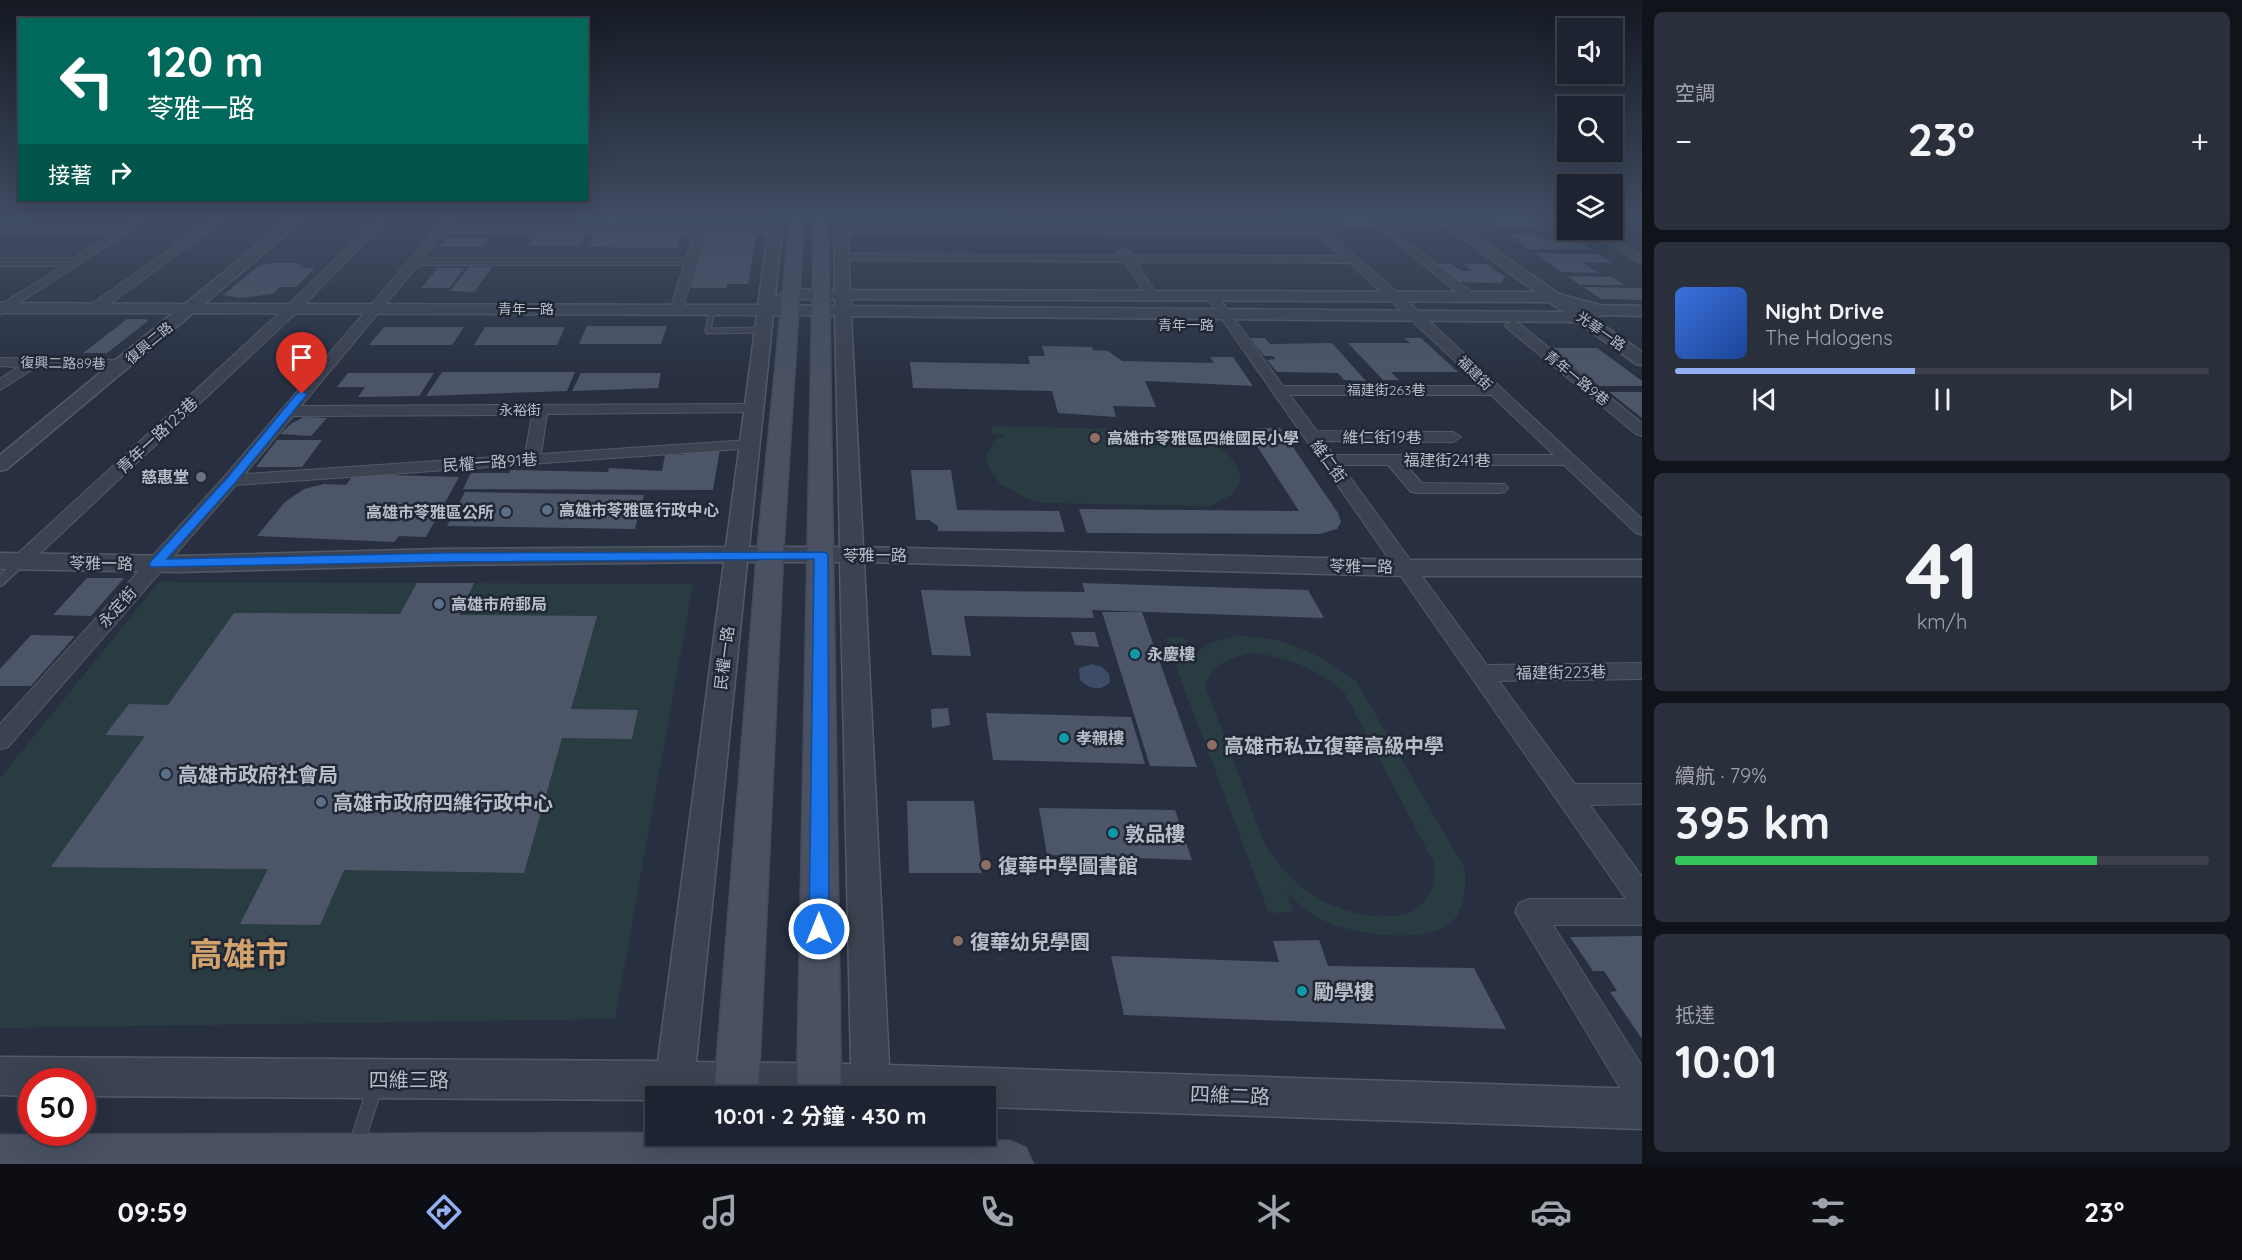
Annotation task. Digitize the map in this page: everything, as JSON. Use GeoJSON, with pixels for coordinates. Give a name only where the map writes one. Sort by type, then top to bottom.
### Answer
{"type":"FeatureCollection","features":[{"type":"Feature","properties":{"kind":"main road","name":"民權一路"},"geometry":{"type":"LineString","coordinates":[[737,1086],[753,554],[792,273]]}},
{"type":"Feature","properties":{"kind":"main road"},"geometry":{"type":"LineString","coordinates":[[819,1086],[821,555],[833,273]]}},
{"type":"Feature","properties":{"kind":"main road"},"geometry":{"type":"LineString","coordinates":[[0,1158],[351,1161],[666,1152],[873,1153],[1010,1164]]}},
{"type":"Feature","properties":{"kind":"street"},"geometry":{"type":"LineString","coordinates":[[2,309],[58,273]]}},
{"type":"Feature","properties":{"kind":"street"},"geometry":{"type":"LineString","coordinates":[[95,308],[144,273]]}},
{"type":"Feature","properties":{"kind":"street","name":"復興二路"},"geometry":{"type":"LineString","coordinates":[[0,465],[232,273]]}},
{"type":"Feature","properties":{"kind":"street","name":"青年一路123巷"},"geometry":{"type":"LineString","coordinates":[[10,561],[293,309],[329,273]]}},
{"type":"Feature","properties":{"kind":"street","name":"永定街"},"geometry":{"type":"LineString","coordinates":[[0,740],[231,480],[404,273]]}},
{"type":"Feature","properties":{"kind":"street"},"geometry":{"type":"LineString","coordinates":[[676,309],[687,273]]}},
{"type":"Feature","properties":{"kind":"street","name":"民權一路"},"geometry":{"type":"LineString","coordinates":[[673,1086],[753,554],[749,445],[769,273]]}},
{"type":"Feature","properties":{"kind":"street"},"geometry":{"type":"LineString","coordinates":[[838,273],[832,308],[853,555],[870,1086]]}},
{"type":"Feature","properties":{"kind":"street"},"geometry":{"type":"LineString","coordinates":[[1137,273],[1151,295]]}},
{"type":"Feature","properties":{"kind":"street","name":"福建街"},"geometry":{"type":"LineString","coordinates":[[1367,273],[1416,316],[1642,529]]}},
{"type":"Feature","properties":{"kind":"street"},"geometry":{"type":"LineString","coordinates":[[1440,273],[1468,296]]}},
{"type":"Feature","properties":{"kind":"street","name":"光華一路"},"geometry":{"type":"LineString","coordinates":[[1519,273],[1552,297],[1586,316],[1634,334]]}},
{"type":"Feature","properties":{"kind":"street","name":"光華一路"},"geometry":{"type":"LineString","coordinates":[[1533,273],[1642,360]]}},
{"type":"Feature","properties":{"kind":"street","name":"青年一路"},"geometry":{"type":"LineString","coordinates":[[789,308],[1050,310],[1151,295],[1222,310],[1416,316],[1512,325],[1642,311]]}},
{"type":"Feature","properties":{"kind":"street","name":"青年一路"},"geometry":{"type":"LineString","coordinates":[[1222,310],[1393,296],[1552,297],[1586,316]]}},
{"type":"Feature","properties":{"kind":"street"},"geometry":{"type":"LineString","coordinates":[[765,310],[789,308]]}},
{"type":"Feature","properties":{"kind":"street","name":"青年一路"},"geometry":{"type":"LineString","coordinates":[[2,309],[765,310],[832,308],[1222,310],[1416,316],[1586,316]]}},
{"type":"Feature","properties":{"kind":"street","name":"維仁街"},"geometry":{"type":"LineString","coordinates":[[1222,310],[1642,899]]}},
{"type":"Feature","properties":{"kind":"street","name":"青年一路9巷"},"geometry":{"type":"LineString","coordinates":[[1512,325],[1642,431]]}},
{"type":"Feature","properties":{"kind":"street","name":"復興二路89巷"},"geometry":{"type":"LineString","coordinates":[[0,362],[125,364]]}},
{"type":"Feature","properties":{"kind":"street"},"geometry":{"type":"LineString","coordinates":[[0,386],[33,363]]}},
{"type":"Feature","properties":{"kind":"street","name":"福建街263巷"},"geometry":{"type":"LineString","coordinates":[[1278,390],[1494,391]]}},
{"type":"Feature","properties":{"kind":"street","name":"永裕街"},"geometry":{"type":"LineString","coordinates":[[287,411],[753,409]]}},
{"type":"Feature","properties":{"kind":"street"},"geometry":{"type":"LineString","coordinates":[[532,460],[540,410]]}},
{"type":"Feature","properties":{"kind":"street","name":"維仁街19巷"},"geometry":{"type":"LineString","coordinates":[[1311,436],[1453,437]]}},
{"type":"Feature","properties":{"kind":"street","name":"民權一路91巷"},"geometry":{"type":"LineString","coordinates":[[231,480],[749,445]]}},
{"type":"Feature","properties":{"kind":"street","name":"福建街241巷"},"geometry":{"type":"LineString","coordinates":[[1328,460],[1566,459]]}},
{"type":"Feature","properties":{"kind":"street"},"geometry":{"type":"LineString","coordinates":[[1393,460],[1417,488],[1498,488]]}},
{"type":"Feature","properties":{"kind":"street","name":"苓雅一路"},"geometry":{"type":"LineString","coordinates":[[10,561],[156,564],[443,557],[753,554],[1406,568],[1642,568]]}},
{"type":"Feature","properties":{"kind":"street","name":"福建街223巷"},"geometry":{"type":"LineString","coordinates":[[1480,673],[1642,671]]}},
{"type":"Feature","properties":{"kind":"street"},"geometry":{"type":"LineString","coordinates":[[1567,795],[1642,794]]}},
{"type":"Feature","properties":{"kind":"street"},"geometry":{"type":"LineString","coordinates":[[1642,912],[1529,912],[1642,1095]]}},
{"type":"Feature","properties":{"kind":"street","name":"四維三路"},"geometry":{"type":"LineString","coordinates":[[5,1081],[377,1079],[645,1087]]}},
{"type":"Feature","properties":{"kind":"street","name":"四維二路"},"geometry":{"type":"LineString","coordinates":[[996,1093],[1642,1109]]}},
{"type":"Feature","properties":{"kind":"lane"},"geometry":{"type":"LineString","coordinates":[[712,310],[708,331],[763,330]]}},
{"type":"Feature","properties":{"kind":"lane"},"geometry":{"type":"LineString","coordinates":[[0,581],[10,561]]}},
{"type":"Feature","properties":{"kind":"lane"},"geometry":{"type":"LineString","coordinates":[[351,1161],[377,1079]]}},
{"type":"Feature","properties":{"kind":"green space"},"geometry":{"type":"Polygon","coordinates":[[[992,426],[1216,431],[1220,439],[1203,440],[1228,455],[1236,466],[1241,480],[1232,495],[1210,506],[1042,503],[1026,498],[999,483],[987,464],[987,455],[994,440],[1006,435],[992,434],[992,426]]]}},
{"type":"Feature","properties":{"kind":"green space"},"geometry":{"type":"Polygon","coordinates":[[[159,582],[693,584],[615,1019],[0,1028],[0,778],[159,582]]]}},
{"type":"Feature","properties":{"kind":"green space"},"geometry":{"type":"Polygon","coordinates":[[[1239,635],[1278,640],[1318,656],[1356,681],[1465,869],[1462,903],[1458,914],[1447,925],[1431,932],[1411,935],[1367,933],[1328,923],[1303,908],[1286,892],[1293,912],[1269,913],[1165,638],[1185,638],[1193,655],[1210,643],[1239,635]],[[1250,653],[1223,663],[1213,672],[1205,685],[1265,845],[1291,878],[1325,902],[1361,914],[1380,916],[1398,916],[1413,910],[1425,901],[1433,885],[1434,863],[1344,692],[1312,670],[1276,657],[1250,653]]]}},
{"type":"Feature","properties":{"kind":"water"},"geometry":{"type":"Polygon","coordinates":[[[1092,664],[1102,667],[1109,674],[1110,682],[1103,687],[1087,686],[1080,680],[1079,668],[1092,664]]]}},
{"type":"Feature","properties":{"kind":"building"},"geometry":{"type":"Polygon","coordinates":[[[250,273],[310,273],[296,287],[280,287],[272,294],[242,298],[223,295],[250,273]]]}},
{"type":"Feature","properties":{"kind":"building"},"geometry":{"type":"Polygon","coordinates":[[[433,273],[461,273],[449,288],[421,288],[433,273]]]}},
{"type":"Feature","properties":{"kind":"building"},"geometry":{"type":"Polygon","coordinates":[[[464,273],[487,273],[474,292],[450,291],[464,273]]]}},
{"type":"Feature","properties":{"kind":"building"},"geometry":{"type":"Polygon","coordinates":[[[695,273],[750,273],[748,284],[727,284],[726,288],[691,288],[695,273]]]}},
{"type":"Feature","properties":{"kind":"building"},"geometry":{"type":"Polygon","coordinates":[[[1442,273],[1500,273],[1505,277],[1500,283],[1454,282],[1442,273]]]}},
{"type":"Feature","properties":{"kind":"building"},"geometry":{"type":"Polygon","coordinates":[[[1568,276],[1612,277],[1625,285],[1580,285],[1568,276]]]}},
{"type":"Feature","properties":{"kind":"building"},"geometry":{"type":"Polygon","coordinates":[[[1583,287],[1642,288],[1642,300],[1601,299],[1583,287]]]}},
{"type":"Feature","properties":{"kind":"building"},"geometry":{"type":"Polygon","coordinates":[[[127,319],[148,321],[107,353],[83,353],[127,319]]]}},
{"type":"Feature","properties":{"kind":"building"},"geometry":{"type":"Polygon","coordinates":[[[587,326],[667,326],[661,344],[579,344],[587,326]]]}},
{"type":"Feature","properties":{"kind":"building"},"geometry":{"type":"Polygon","coordinates":[[[384,327],[464,327],[452,345],[369,345],[384,327]]]}},
{"type":"Feature","properties":{"kind":"building"},"geometry":{"type":"Polygon","coordinates":[[[485,327],[565,327],[557,345],[474,345],[485,327]]]}},
{"type":"Feature","properties":{"kind":"building"},"geometry":{"type":"Polygon","coordinates":[[[1250,338],[1265,338],[1270,344],[1332,343],[1366,381],[1344,380],[1338,373],[1277,372],[1267,360],[1276,359],[1273,356],[1264,356],[1250,338]]]}},
{"type":"Feature","properties":{"kind":"building"},"geometry":{"type":"Polygon","coordinates":[[[1404,338],[1421,338],[1458,372],[1391,372],[1399,380],[1383,380],[1348,343],[1410,343],[1404,338]]]}},
{"type":"Feature","properties":{"kind":"building"},"geometry":{"type":"Polygon","coordinates":[[[1042,346],[1092,347],[1093,350],[1108,351],[1122,361],[1214,363],[1210,357],[1233,357],[1253,386],[1145,381],[1156,407],[1113,406],[1116,417],[1058,413],[1052,391],[913,388],[910,362],[1030,364],[1028,356],[1045,356],[1042,346]]]}},
{"type":"Feature","properties":{"kind":"building"},"geometry":{"type":"Polygon","coordinates":[[[1550,348],[1597,348],[1642,381],[1642,386],[1599,386],[1550,348]]]}},
{"type":"Feature","properties":{"kind":"building"},"geometry":{"type":"Polygon","coordinates":[[[442,372],[575,372],[567,391],[426,396],[442,372]]]}},
{"type":"Feature","properties":{"kind":"building"},"geometry":{"type":"Polygon","coordinates":[[[348,373],[434,373],[419,396],[358,397],[365,387],[337,387],[348,373]]]}},
{"type":"Feature","properties":{"kind":"building"},"geometry":{"type":"Polygon","coordinates":[[[581,373],[661,373],[658,388],[572,391],[581,373]]]}},
{"type":"Feature","properties":{"kind":"building"},"geometry":{"type":"Polygon","coordinates":[[[1609,392],[1642,392],[1642,418],[1609,392]]]}},
{"type":"Feature","properties":{"kind":"building"},"geometry":{"type":"Polygon","coordinates":[[[304,417],[327,418],[311,436],[280,434],[292,423],[304,417]]]}},
{"type":"Feature","properties":{"kind":"building"},"geometry":{"type":"Polygon","coordinates":[[[1259,428],[1280,428],[1338,513],[1341,522],[1337,529],[1320,534],[1087,533],[1079,509],[1299,511],[1255,443],[1236,443],[1235,437],[1240,432],[1259,428]]]}},
{"type":"Feature","properties":{"kind":"building"},"geometry":{"type":"Polygon","coordinates":[[[277,440],[322,440],[302,467],[256,467],[277,440]]]}},
{"type":"Feature","properties":{"kind":"building"},"geometry":{"type":"Polygon","coordinates":[[[684,449],[720,449],[713,490],[463,489],[471,473],[509,473],[510,470],[608,472],[609,468],[662,471],[665,455],[683,455],[684,449]]]}},
{"type":"Feature","properties":{"kind":"building"},"geometry":{"type":"Polygon","coordinates":[[[911,470],[951,470],[957,510],[1059,511],[1065,532],[938,531],[938,526],[929,520],[916,520],[911,470]]]}},
{"type":"Feature","properties":{"kind":"building"},"geometry":{"type":"Polygon","coordinates":[[[354,474],[459,477],[426,537],[399,536],[394,542],[257,536],[285,502],[304,489],[324,484],[346,485],[354,474]]]}},
{"type":"Feature","properties":{"kind":"building","name":"高雄市苓雅區行政中心"},"geometry":{"type":"Polygon","coordinates":[[[465,492],[644,495],[635,529],[447,526],[465,492]]]}},
{"type":"Feature","properties":{"kind":"building"},"geometry":{"type":"Polygon","coordinates":[[[87,578],[124,578],[91,616],[53,615],[87,578]]]}},
{"type":"Feature","properties":{"kind":"building","name":"高雄市政府四維行政中心"},"geometry":{"type":"Polygon","coordinates":[[[417,583],[474,583],[459,615],[597,616],[571,709],[638,710],[632,739],[562,738],[524,873],[344,870],[320,925],[240,924],[268,869],[51,867],[145,736],[105,735],[129,704],[168,705],[234,613],[400,614],[417,583]]]}},
{"type":"Feature","properties":{"kind":"building"},"geometry":{"type":"Polygon","coordinates":[[[1082,583],[1308,590],[1324,618],[1092,610],[1094,618],[964,616],[971,656],[932,655],[921,590],[1085,592],[1082,583]]]}},
{"type":"Feature","properties":{"kind":"building","name":"永慶樓"},"geometry":{"type":"Polygon","coordinates":[[[1102,612],[1142,612],[1197,767],[1150,766],[1102,612]]]}},
{"type":"Feature","properties":{"kind":"building"},"geometry":{"type":"Polygon","coordinates":[[[1071,632],[1095,632],[1099,647],[1075,645],[1071,632]]]}},
{"type":"Feature","properties":{"kind":"building"},"geometry":{"type":"Polygon","coordinates":[[[31,635],[75,636],[31,686],[0,686],[0,669],[31,635]]]}},
{"type":"Feature","properties":{"kind":"building"},"geometry":{"type":"Polygon","coordinates":[[[948,708],[950,725],[932,728],[931,709],[948,708]]]}},
{"type":"Feature","properties":{"kind":"building","name":"孝親樓"},"geometry":{"type":"Polygon","coordinates":[[[986,713],[1131,717],[1145,764],[993,760],[986,713]]]}},
{"type":"Feature","properties":{"kind":"building"},"geometry":{"type":"Polygon","coordinates":[[[907,801],[974,801],[982,873],[909,873],[907,801]]]}},
{"type":"Feature","properties":{"kind":"building","name":"敦品樓"},"geometry":{"type":"Polygon","coordinates":[[[1039,808],[1175,810],[1192,860],[1047,855],[1039,808]]]}},
{"type":"Feature","properties":{"kind":"building"},"geometry":{"type":"Polygon","coordinates":[[[1642,936],[1642,1039],[1610,992],[1617,991],[1604,971],[1593,971],[1570,937],[1642,936]]]}},
{"type":"Feature","properties":{"kind":"building","name":"勵學樓"},"geometry":{"type":"Polygon","coordinates":[[[1319,940],[1328,966],[1474,968],[1506,1029],[1124,1015],[1111,956],[1279,962],[1273,941],[1319,940]]]}},
{"type":"Feature","properties":{"kind":"place","name":"高雄市苓雅區四維國民小學"},"geometry":{"type":"Point","coordinates":[1095,438]}},
{"type":"Feature","properties":{"kind":"place","name":"慈惠堂"},"geometry":{"type":"Point","coordinates":[201,477]}},
{"type":"Feature","properties":{"kind":"place","name":"高雄市苓雅區行政中心"},"geometry":{"type":"Point","coordinates":[547,510]}},
{"type":"Feature","properties":{"kind":"place","name":"高雄市苓雅區公所"},"geometry":{"type":"Point","coordinates":[506,512]}},
{"type":"Feature","properties":{"kind":"place","name":"高雄市府郵局"},"geometry":{"type":"Point","coordinates":[439,604]}},
{"type":"Feature","properties":{"kind":"place","name":"永慶樓"},"geometry":{"type":"Point","coordinates":[1135,654]}},
{"type":"Feature","properties":{"kind":"place","name":"孝親樓"},"geometry":{"type":"Point","coordinates":[1064,738]}},
{"type":"Feature","properties":{"kind":"place","name":"高雄市私立復華高級中學"},"geometry":{"type":"Point","coordinates":[1212,745]}},
{"type":"Feature","properties":{"kind":"place","name":"高雄市政府社會局"},"geometry":{"type":"Point","coordinates":[166,774]}},
{"type":"Feature","properties":{"kind":"place","name":"高雄市政府四維行政中心"},"geometry":{"type":"Point","coordinates":[321,802]}},
{"type":"Feature","properties":{"kind":"place","name":"敦品樓"},"geometry":{"type":"Point","coordinates":[1113,833]}},
{"type":"Feature","properties":{"kind":"place","name":"復華中學圖書館"},"geometry":{"type":"Point","coordinates":[986,865]}},
{"type":"Feature","properties":{"kind":"place","name":"復華幼兒學園"},"geometry":{"type":"Point","coordinates":[958,941]}},
{"type":"Feature","properties":{"kind":"place","name":"勵學樓"},"geometry":{"type":"Point","coordinates":[1302,991]}},
{"type":"Feature","properties":{"kind":"district","name":"高雄市"},"geometry":{"type":"Point","coordinates":[239,953]}},
{"type":"Feature","properties":{"kind":"route"},"geometry":{"type":"LineString","coordinates":[[302,394],[231,480],[156,564],[443,557],[821,555],[819,929]]}}]}
